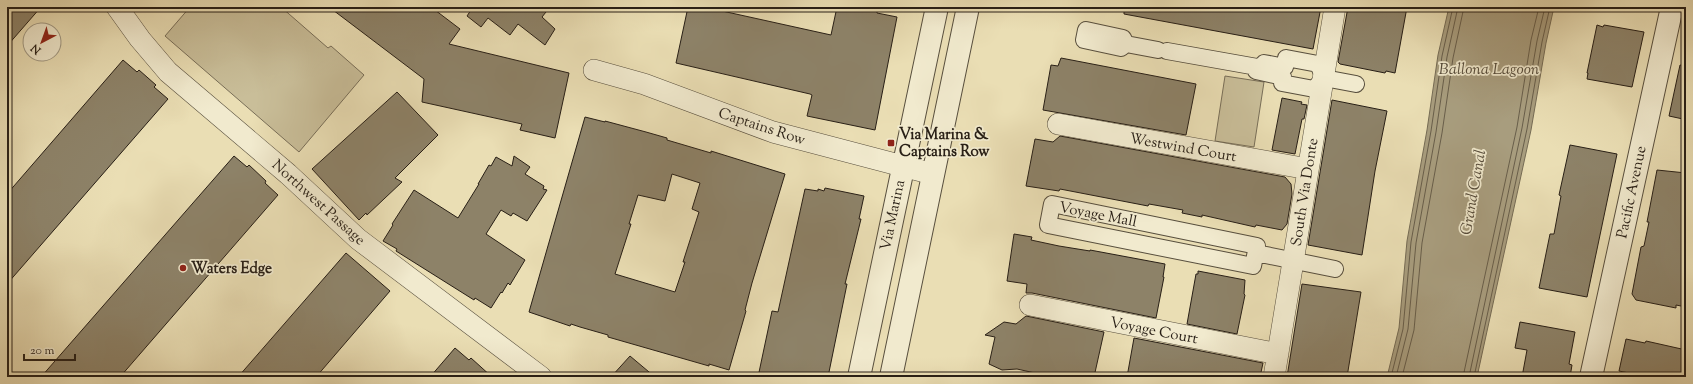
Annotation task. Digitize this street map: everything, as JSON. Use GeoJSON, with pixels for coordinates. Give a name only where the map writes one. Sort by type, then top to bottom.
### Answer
{"type":"FeatureCollection","features":[{"type":"Feature","properties":{"kind":"street","name":"Northwest Passage"},"geometry":{"type":"LineString","coordinates":[[117,7],[140,39],[168,72],[288,174],[358,239],[541,377]]}},
{"type":"Feature","properties":{"kind":"street","name":"Via Marina"},"geometry":{"type":"LineString","coordinates":[[859,377],[936,7]]}},
{"type":"Feature","properties":{"kind":"street"},"geometry":{"type":"LineString","coordinates":[[891,377],[968,7]]}},
{"type":"Feature","properties":{"kind":"street","name":"South Via Donte"},"geometry":{"type":"LineString","coordinates":[[1274,377],[1335,7]]}},
{"type":"Feature","properties":{"kind":"street","name":"Pacific Avenue"},"geometry":{"type":"LineString","coordinates":[[1591,377],[1672,7]]}},
{"type":"Feature","properties":{"kind":"street"},"geometry":{"type":"LineString","coordinates":[[1126,44],[1257,67]]}},
{"type":"Feature","properties":{"kind":"street"},"geometry":{"type":"LineString","coordinates":[[1286,58],[1318,64],[1324,78],[1314,89],[1282,83],[1284,77],[1256,72],[1258,62],[1285,66],[1286,58]]}},
{"type":"Feature","properties":{"kind":"street","name":"Captains Row"},"geometry":{"type":"LineString","coordinates":[[594,70],[644,84],[773,132],[933,174]]}},
{"type":"Feature","properties":{"kind":"street"},"geometry":{"type":"LineString","coordinates":[[1324,78],[1356,84]]}},
{"type":"Feature","properties":{"kind":"street","name":"Westwind Court"},"geometry":{"type":"LineString","coordinates":[[1058,124],[1308,170]]}},
{"type":"Feature","properties":{"kind":"street","name":"Voyage Mall"},"geometry":{"type":"LineString","coordinates":[[1052,204],[1257,246],[1256,253],[1253,266],[1048,225],[1052,204]]}},
{"type":"Feature","properties":{"kind":"street","name":"Voyage Mall"},"geometry":{"type":"LineString","coordinates":[[1256,253],[1335,269]]}},
{"type":"Feature","properties":{"kind":"street","name":"Voyage Court"},"geometry":{"type":"LineString","coordinates":[[1030,305],[1278,354]]}},
{"type":"Feature","properties":{"kind":"shaded area"},"geometry":{"type":"Polygon","coordinates":[[[190,7],[281,7],[328,48],[331,46],[364,75],[299,152],[165,36],[190,7]]]}},
{"type":"Feature","properties":{"kind":"shaded area"},"geometry":{"type":"Polygon","coordinates":[[[1225,76],[1264,82],[1254,147],[1215,141],[1225,76]]]}},
{"type":"Feature","properties":{"kind":"water","name":"Ballona Lagoon"},"geometry":{"type":"Polygon","coordinates":[[[1449,7],[1554,7],[1546,43],[1531,130],[1477,377],[1387,377],[1399,328],[1407,241],[1427,130],[1438,55],[1449,7]]]}},
{"type":"Feature","properties":{"kind":"building"},"geometry":{"type":"Polygon","coordinates":[[[7,7],[41,7],[28,22],[22,22],[22,29],[7,46],[7,7]]]}},
{"type":"Feature","properties":{"kind":"building"},"geometry":{"type":"Polygon","coordinates":[[[329,7],[431,7],[460,29],[449,44],[569,73],[555,138],[520,130],[522,124],[422,102],[424,79],[329,7]]]}},
{"type":"Feature","properties":{"kind":"building"},"geometry":{"type":"Polygon","coordinates":[[[473,7],[550,7],[542,17],[555,29],[545,45],[518,24],[510,35],[488,18],[481,27],[467,16],[473,7]]]}},
{"type":"Feature","properties":{"kind":"building"},"geometry":{"type":"Polygon","coordinates":[[[688,7],[704,7],[831,35],[837,7],[850,7],[865,10],[866,7],[877,7],[877,13],[897,17],[875,130],[807,116],[812,95],[810,94],[676,63],[688,7]]]}},
{"type":"Feature","properties":{"kind":"building"},"geometry":{"type":"Polygon","coordinates":[[[1124,7],[1321,7],[1313,49],[1124,14],[1124,7]]]}},
{"type":"Feature","properties":{"kind":"building"},"geometry":{"type":"Polygon","coordinates":[[[1348,7],[1407,7],[1395,73],[1386,71],[1385,73],[1340,64],[1338,62],[1348,7]]]}},
{"type":"Feature","properties":{"kind":"building"},"geometry":{"type":"Polygon","coordinates":[[[1597,25],[1644,32],[1632,87],[1587,79],[1597,25]]]}},
{"type":"Feature","properties":{"kind":"building"},"geometry":{"type":"Polygon","coordinates":[[[1061,58],[1196,84],[1186,135],[1043,110],[1051,65],[1058,66],[1061,58]]]}},
{"type":"Feature","properties":{"kind":"building"},"geometry":{"type":"Polygon","coordinates":[[[123,60],[137,72],[139,70],[156,85],[154,87],[168,99],[7,284],[7,194],[123,60]]]}},
{"type":"Feature","properties":{"kind":"building"},"geometry":{"type":"Polygon","coordinates":[[[1680,65],[1686,66],[1686,104],[1683,119],[1669,116],[1680,65]]]}},
{"type":"Feature","properties":{"kind":"building"},"geometry":{"type":"Polygon","coordinates":[[[397,92],[438,135],[395,178],[402,182],[367,215],[366,213],[359,220],[312,169],[397,92]]]}},
{"type":"Feature","properties":{"kind":"building"},"geometry":{"type":"Polygon","coordinates":[[[1282,98],[1302,102],[1301,104],[1307,105],[1304,119],[1302,119],[1295,154],[1272,150],[1282,98]]]}},
{"type":"Feature","properties":{"kind":"building"},"geometry":{"type":"Polygon","coordinates":[[[1332,100],[1387,111],[1375,171],[1362,255],[1308,245],[1332,100]]]}},
{"type":"Feature","properties":{"kind":"building"},"geometry":{"type":"Polygon","coordinates":[[[585,117],[646,132],[667,138],[667,140],[711,153],[711,151],[785,174],[752,283],[746,311],[729,370],[709,364],[709,366],[608,337],[608,335],[571,324],[570,326],[529,312],[585,117]],[[672,174],[665,201],[638,195],[629,224],[631,224],[615,274],[675,292],[699,212],[692,209],[700,183],[672,174]]]}},
{"type":"Feature","properties":{"kind":"building"},"geometry":{"type":"Polygon","coordinates":[[[1060,136],[1285,177],[1291,184],[1292,194],[1287,224],[1282,230],[1256,225],[1255,227],[1202,215],[1202,217],[1182,213],[1183,210],[1149,204],[1148,206],[1060,189],[1059,191],[1026,186],[1035,139],[1053,142],[1060,136]]]}},
{"type":"Feature","properties":{"kind":"building"},"geometry":{"type":"Polygon","coordinates":[[[1570,145],[1617,154],[1587,297],[1539,288],[1550,234],[1554,234],[1561,196],[1559,195],[1570,145]]]}},
{"type":"Feature","properties":{"kind":"building","name":"Waters Edge"},"geometry":{"type":"Polygon","coordinates":[[[234,156],[247,167],[249,165],[278,195],[120,377],[41,377],[234,156]]]}},
{"type":"Feature","properties":{"kind":"building"},"geometry":{"type":"Polygon","coordinates":[[[514,156],[530,167],[525,174],[544,186],[543,189],[547,190],[527,221],[513,213],[511,216],[501,210],[486,234],[525,260],[510,285],[508,283],[491,308],[475,298],[474,300],[396,251],[397,249],[383,241],[414,190],[458,218],[489,165],[491,166],[496,157],[512,166],[514,156]]]}},
{"type":"Feature","properties":{"kind":"building"},"geometry":{"type":"Polygon","coordinates":[[[1657,170],[1686,173],[1686,307],[1676,305],[1676,308],[1636,300],[1632,294],[1641,247],[1644,246],[1649,222],[1647,222],[1657,170]]]}},
{"type":"Feature","properties":{"kind":"building"},"geometry":{"type":"Polygon","coordinates":[[[825,188],[864,196],[859,219],[861,219],[845,284],[847,284],[828,377],[758,377],[772,311],[778,312],[805,189],[818,191],[818,189],[824,191],[825,188]]]}},
{"type":"Feature","properties":{"kind":"building"},"geometry":{"type":"Polygon","coordinates":[[[1014,234],[1032,237],[1031,240],[1059,246],[1090,250],[1165,264],[1156,318],[1026,293],[1027,284],[1007,281],[1014,234]]]}},
{"type":"Feature","properties":{"kind":"building","name":"Waters Edge"},"geometry":{"type":"Polygon","coordinates":[[[346,253],[390,291],[316,377],[238,377],[346,253]]]}},
{"type":"Feature","properties":{"kind":"building"},"geometry":{"type":"Polygon","coordinates":[[[1198,271],[1245,280],[1245,295],[1237,334],[1187,324],[1196,274],[1198,274],[1198,271]]]}},
{"type":"Feature","properties":{"kind":"building"},"geometry":{"type":"Polygon","coordinates":[[[1302,284],[1361,292],[1347,377],[1287,377],[1302,284]]]}},
{"type":"Feature","properties":{"kind":"building"},"geometry":{"type":"Polygon","coordinates":[[[1026,316],[1104,332],[1094,377],[1053,377],[1017,369],[1002,370],[989,364],[995,337],[985,335],[1004,322],[1016,324],[1026,316]]]}},
{"type":"Feature","properties":{"kind":"building"},"geometry":{"type":"Polygon","coordinates":[[[1520,322],[1575,332],[1569,364],[1572,365],[1570,377],[1522,377],[1527,350],[1515,348],[1520,322]]]}},
{"type":"Feature","properties":{"kind":"building"},"geometry":{"type":"Polygon","coordinates":[[[1134,338],[1263,363],[1260,377],[1127,377],[1134,338]]]}},
{"type":"Feature","properties":{"kind":"building"},"geometry":{"type":"Polygon","coordinates":[[[1626,339],[1645,343],[1646,341],[1686,350],[1686,377],[1639,377],[1639,375],[1619,371],[1626,339]]]}},
{"type":"Feature","properties":{"kind":"building"},"geometry":{"type":"Polygon","coordinates":[[[455,348],[469,360],[471,358],[492,377],[430,377],[455,348]]]}},
{"type":"Feature","properties":{"kind":"building"},"geometry":{"type":"Polygon","coordinates":[[[630,356],[655,377],[611,377],[630,356]]]}},
{"type":"Feature","properties":{"kind":"place","name":"Via Marina & Captains Row"},"geometry":{"type":"Point","coordinates":[891,143]}},
{"type":"Feature","properties":{"kind":"place","name":"Waters Edge"},"geometry":{"type":"Point","coordinates":[183,268]}},
{"type":"Feature","properties":{"kind":"water label","name":"Grand Canal"},"geometry":{"type":"Point","coordinates":[1472,192]}}]}
